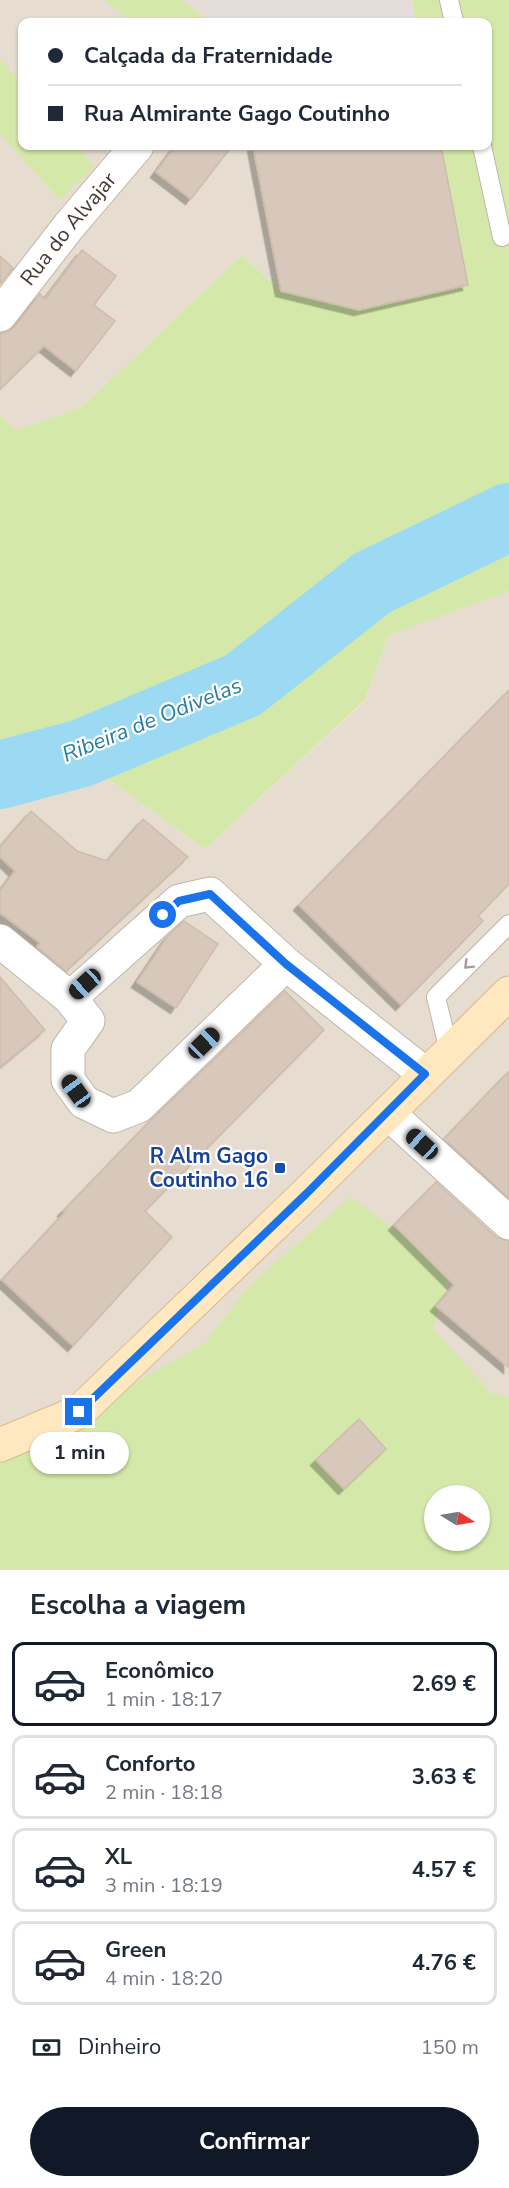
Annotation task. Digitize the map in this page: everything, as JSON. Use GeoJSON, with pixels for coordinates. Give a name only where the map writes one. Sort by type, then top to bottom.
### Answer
{"type":"FeatureCollection","features":[{"type":"Feature","properties":{"kind":"main road"},"geometry":{"type":"LineString","coordinates":[[0,1445],[79,1412],[509,993]]}},
{"type":"Feature","properties":{"kind":"street","name":"Rua do Alvajar"},"geometry":{"type":"LineString","coordinates":[[0,315],[69,226],[134,150]]}},
{"type":"Feature","properties":{"kind":"street"},"geometry":{"type":"LineString","coordinates":[[70,998],[179,901],[210,894],[286,964],[425,1074]]}},
{"type":"Feature","properties":{"kind":"street"},"geometry":{"type":"LineString","coordinates":[[0,941],[70,998],[88,1021],[68,1048],[68,1080],[84,1102],[113,1116],[139,1106],[286,964]]}},
{"type":"Feature","properties":{"kind":"street"},"geometry":{"type":"LineString","coordinates":[[388,1113],[509,1222]]}},
{"type":"Feature","properties":{"kind":"lane"},"geometry":{"type":"LineString","coordinates":[[449,0],[453,18]]}},
{"type":"Feature","properties":{"kind":"lane"},"geometry":{"type":"LineString","coordinates":[[483,150],[502,237]]}},
{"type":"Feature","properties":{"kind":"lane"},"geometry":{"type":"LineString","coordinates":[[449,1051],[436,997],[509,924]]}},
{"type":"Feature","properties":{"kind":"shaded area"},"geometry":{"type":"Polygon","coordinates":[[[0,0],[183,0],[205,18],[18,18],[18,150],[254,150],[281,291],[242,255],[82,407],[16,430],[0,415],[0,0]]]}},
{"type":"Feature","properties":{"kind":"shaded area"},"geometry":{"type":"Polygon","coordinates":[[[183,0],[412,0],[415,18],[205,18],[183,0]]]}},
{"type":"Feature","properties":{"kind":"shaded area"},"geometry":{"type":"Polygon","coordinates":[[[509,591],[509,1570],[0,1570],[0,794],[90,766],[205,849],[365,701],[388,636],[509,591]]]}},
{"type":"Feature","properties":{"kind":"green space"},"geometry":{"type":"Polygon","coordinates":[[[104,0],[183,0],[205,18],[127,18],[104,0]]]}},
{"type":"Feature","properties":{"kind":"green space"},"geometry":{"type":"Polygon","coordinates":[[[412,0],[509,0],[509,591],[388,636],[365,700],[205,849],[90,766],[0,794],[0,415],[16,430],[82,407],[242,255],[281,291],[359,310],[468,285],[442,150],[492,150],[492,18],[415,18],[412,0]]]}},
{"type":"Feature","properties":{"kind":"green space"},"geometry":{"type":"Polygon","coordinates":[[[0,59],[18,79],[18,150],[80,150],[94,166],[60,200],[0,134],[0,59]]]}},
{"type":"Feature","properties":{"kind":"green space"},"geometry":{"type":"Polygon","coordinates":[[[351,1197],[451,1270],[433,1329],[491,1393],[509,1398],[509,1570],[0,1570],[0,1460],[205,1343],[248,1287],[351,1197]]]}},
{"type":"Feature","properties":{"kind":"building"},"geometry":{"type":"Polygon","coordinates":[[[172,150],[229,150],[191,199],[156,172],[172,150]]]}},
{"type":"Feature","properties":{"kind":"building"},"geometry":{"type":"Polygon","coordinates":[[[254,150],[442,150],[468,285],[359,310],[281,291],[254,150]]]}},
{"type":"Feature","properties":{"kind":"building"},"geometry":{"type":"Polygon","coordinates":[[[82,250],[116,276],[94,305],[115,321],[76,371],[44,346],[0,389],[0,333],[8,332],[15,326],[40,294],[45,299],[82,250]]]}},
{"type":"Feature","properties":{"kind":"building"},"geometry":{"type":"Polygon","coordinates":[[[0,256],[13,268],[0,284],[0,256]]]}},
{"type":"Feature","properties":{"kind":"building"},"geometry":{"type":"Polygon","coordinates":[[[509,690],[509,884],[478,916],[483,921],[401,1005],[299,905],[509,690]]]}},
{"type":"Feature","properties":{"kind":"building"},"geometry":{"type":"Polygon","coordinates":[[[31,811],[77,851],[107,861],[143,819],[188,857],[66,971],[37,947],[40,943],[0,913],[0,891],[15,871],[0,857],[0,847],[31,811]]]}},
{"type":"Feature","properties":{"kind":"building"},"geometry":{"type":"Polygon","coordinates":[[[184,921],[218,944],[176,1008],[137,982],[168,936],[184,921]]]}},
{"type":"Feature","properties":{"kind":"building"},"geometry":{"type":"Polygon","coordinates":[[[0,977],[45,1030],[0,1067],[0,977]]]}},
{"type":"Feature","properties":{"kind":"building"},"geometry":{"type":"Polygon","coordinates":[[[285,991],[324,1030],[145,1211],[172,1237],[73,1346],[2,1280],[65,1212],[63,1211],[150,1121],[285,991]]]}},
{"type":"Feature","properties":{"kind":"building"},"geometry":{"type":"Polygon","coordinates":[[[509,1071],[509,1198],[444,1139],[509,1071]]]}},
{"type":"Feature","properties":{"kind":"building"},"geometry":{"type":"Polygon","coordinates":[[[436,1182],[496,1237],[509,1241],[509,1368],[436,1306],[454,1285],[394,1225],[436,1182]]]}},
{"type":"Feature","properties":{"kind":"building"},"geometry":{"type":"Polygon","coordinates":[[[359,1419],[386,1449],[344,1489],[316,1460],[359,1419]]]}},
{"type":"Feature","properties":{"kind":"waterway","name":"Ribeira de Odivelas"},"geometry":{"type":"LineString","coordinates":[[0,775],[82,753],[243,685],[372,583],[509,517]]}},
{"type":"Feature","properties":{"kind":"place","name":"R Alm Gago Coutinho 16"},"geometry":{"type":"Point","coordinates":[280,1168]}},
{"type":"Feature","properties":{"kind":"route"},"geometry":{"type":"LineString","coordinates":[[79,1412],[306,1194],[425,1074],[286,964],[210,894],[179,901],[163,915]]}}]}
